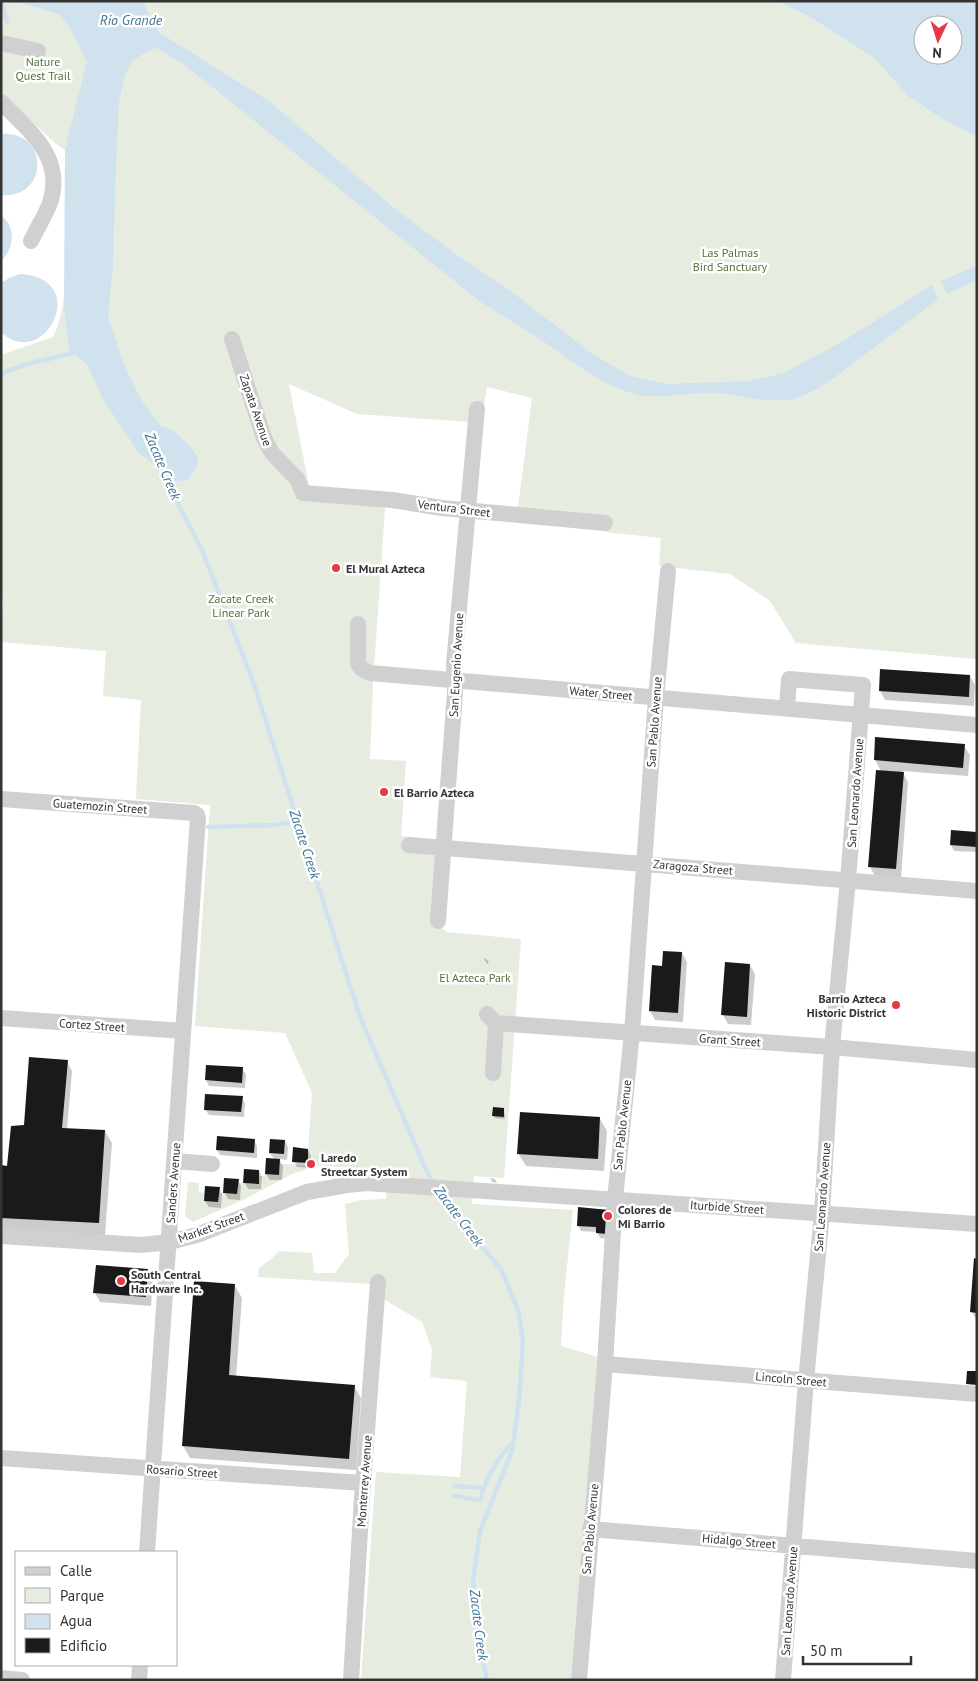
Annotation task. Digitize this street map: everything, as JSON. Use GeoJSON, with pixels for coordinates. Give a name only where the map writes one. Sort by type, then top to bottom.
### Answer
{"type":"FeatureCollection","features":[{"type":"Feature","properties":{"kind":"street"},"geometry":{"type":"LineString","coordinates":[[1,43],[38,51]]}},
{"type":"Feature","properties":{"kind":"street"},"geometry":{"type":"LineString","coordinates":[[1,102],[41,144],[50,163],[54,187],[49,205],[31,241]]}},
{"type":"Feature","properties":{"kind":"street","name":"Zapata Avenue"},"geometry":{"type":"LineString","coordinates":[[232,338],[264,438],[272,454],[297,478],[301,496]]}},
{"type":"Feature","properties":{"kind":"street","name":"San Eugenio Avenue"},"geometry":{"type":"LineString","coordinates":[[438,921],[455,692],[454,664],[477,409]]}},
{"type":"Feature","properties":{"kind":"street","name":"Ventura Street"},"geometry":{"type":"LineString","coordinates":[[301,496],[392,500],[468,510],[605,523]]}},
{"type":"Feature","properties":{"kind":"street","name":"San Pablo Avenue"},"geometry":{"type":"LineString","coordinates":[[578,1680],[604,1364],[615,1199],[632,1033],[656,698],[668,571]]}},
{"type":"Feature","properties":{"kind":"street","name":"Water Street"},"geometry":{"type":"LineString","coordinates":[[358,624],[358,664],[362,669],[370,673],[977,725]]}},
{"type":"Feature","properties":{"kind":"street","name":"San Leonardo Avenue"},"geometry":{"type":"LineString","coordinates":[[783,1680],[806,1381],[822,1214],[832,1048],[848,880],[863,685],[789,679],[787,708]]}},
{"type":"Feature","properties":{"kind":"street","name":"Guatemozin Street"},"geometry":{"type":"LineString","coordinates":[[1,799],[194,813],[197,815]]}},
{"type":"Feature","properties":{"kind":"street","name":"Sanders Avenue"},"geometry":{"type":"LineString","coordinates":[[147,1551],[170,1242],[197,815]]}},
{"type":"Feature","properties":{"kind":"street","name":"Zaragoza Street"},"geometry":{"type":"LineString","coordinates":[[409,845],[977,891]]}},
{"type":"Feature","properties":{"kind":"street","name":"Cortez Street"},"geometry":{"type":"LineString","coordinates":[[1,1018],[183,1031]]}},
{"type":"Feature","properties":{"kind":"street","name":"Grant Street"},"geometry":{"type":"LineString","coordinates":[[493,1073],[492,1019],[632,1033],[977,1060]]}},
{"type":"Feature","properties":{"kind":"street"},"geometry":{"type":"LineString","coordinates":[[175,1161],[212,1164]]}},
{"type":"Feature","properties":{"kind":"street","name":"Market Street"},"geometry":{"type":"LineString","coordinates":[[1,1236],[142,1245],[170,1242],[197,1235],[307,1192],[347,1184],[387,1184]]}},
{"type":"Feature","properties":{"kind":"street","name":"Iturbide Street"},"geometry":{"type":"LineString","coordinates":[[387,1184],[977,1224]]}},
{"type":"Feature","properties":{"kind":"street","name":"Monterrey Avenue"},"geometry":{"type":"LineString","coordinates":[[351,1680],[378,1282]]}},
{"type":"Feature","properties":{"kind":"street","name":"Lincoln Street"},"geometry":{"type":"LineString","coordinates":[[604,1364],[977,1394]]}},
{"type":"Feature","properties":{"kind":"street","name":"Rosario Street"},"geometry":{"type":"LineString","coordinates":[[1,1458],[363,1483]]}},
{"type":"Feature","properties":{"kind":"street","name":"Hidalgo Street"},"geometry":{"type":"LineString","coordinates":[[590,1529],[977,1562]]}},
{"type":"Feature","properties":{"kind":"street"},"geometry":{"type":"LineString","coordinates":[[139,1680],[140,1666]]}},
{"type":"Feature","properties":{"kind":"street"},"geometry":{"type":"LineString","coordinates":[[1,1678],[22,1680]]}},
{"type":"Feature","properties":{"kind":"green space"},"geometry":{"type":"Polygon","coordinates":[[[1,1],[13,1],[60,15],[72,32],[122,1],[776,1],[805,14],[874,58],[908,96],[944,120],[977,137],[977,659],[796,643],[770,601],[730,574],[659,566],[661,538],[605,532],[606,518],[518,507],[532,398],[487,387],[484,405],[470,404],[469,422],[357,414],[289,384],[309,486],[386,494],[373,684],[370,759],[406,761],[401,836],[409,837],[408,850],[437,852],[434,923],[447,932],[521,939],[504,1178],[474,1176],[472,1204],[573,1210],[561,1346],[598,1357],[571,1680],[361,1680],[376,1472],[460,1477],[467,1381],[430,1377],[432,1349],[422,1322],[385,1300],[386,1283],[370,1284],[258,1277],[259,1268],[279,1251],[312,1253],[314,1273],[335,1273],[349,1254],[345,1204],[362,1200],[386,1199],[388,1170],[308,1165],[307,1169],[292,1174],[247,1198],[193,1222],[185,1216],[188,1182],[199,1183],[199,1192],[205,1193],[204,1201],[218,1202],[219,1193],[237,1194],[238,1183],[258,1184],[259,1176],[264,1176],[265,1174],[279,1175],[280,1164],[307,1165],[312,1093],[285,1033],[195,1026],[210,805],[136,799],[141,700],[103,696],[106,651],[1,642],[3,597],[1,596],[1,355],[53,337],[58,325],[65,289],[65,150],[56,144],[1,92],[1,1]]]}},
{"type":"Feature","properties":{"kind":"water","name":"Rio Grande"},"geometry":{"type":"Polygon","coordinates":[[[13,1],[143,1],[152,22],[160,33],[269,101],[394,208],[457,255],[512,292],[591,353],[630,376],[668,384],[748,381],[784,373],[845,340],[932,285],[938,299],[838,375],[812,392],[792,399],[770,400],[715,393],[648,396],[627,392],[592,375],[482,303],[186,66],[155,47],[132,61],[125,75],[119,101],[113,267],[108,316],[124,365],[142,401],[161,426],[171,429],[186,442],[198,457],[196,468],[188,480],[175,481],[139,453],[102,398],[87,364],[69,350],[64,306],[65,150],[87,62],[72,32],[60,15],[13,1]]]}},
{"type":"Feature","properties":{"kind":"water"},"geometry":{"type":"Polygon","coordinates":[[[776,1],[972,1],[977,4],[977,137],[944,120],[908,96],[874,58],[805,14],[776,1]]]}},
{"type":"Feature","properties":{"kind":"water"},"geometry":{"type":"Polygon","coordinates":[[[1,134],[17,136],[28,143],[35,153],[37,165],[35,177],[28,187],[17,194],[1,195],[1,134]]]}},
{"type":"Feature","properties":{"kind":"water"},"geometry":{"type":"Polygon","coordinates":[[[1,215],[10,226],[12,238],[9,251],[1,262],[1,215]]]}},
{"type":"Feature","properties":{"kind":"water"},"geometry":{"type":"Polygon","coordinates":[[[977,266],[977,280],[947,294],[941,281],[977,266]]]}},
{"type":"Feature","properties":{"kind":"water"},"geometry":{"type":"Polygon","coordinates":[[[20,274],[42,279],[54,291],[57,305],[54,320],[45,333],[32,341],[17,341],[1,332],[1,283],[20,274]]]}},
{"type":"Feature","properties":{"kind":"building"},"geometry":{"type":"Polygon","coordinates":[[[880,669],[970,675],[969,697],[879,691],[880,669]]]}},
{"type":"Feature","properties":{"kind":"building"},"geometry":{"type":"Polygon","coordinates":[[[875,737],[965,744],[963,768],[874,760],[875,737]]]}},
{"type":"Feature","properties":{"kind":"building"},"geometry":{"type":"Polygon","coordinates":[[[876,770],[904,772],[896,869],[868,867],[876,770]]]}},
{"type":"Feature","properties":{"kind":"building"},"geometry":{"type":"Polygon","coordinates":[[[951,830],[977,832],[977,847],[950,845],[951,830]]]}},
{"type":"Feature","properties":{"kind":"building"},"geometry":{"type":"Polygon","coordinates":[[[663,951],[682,952],[678,1013],[649,1011],[652,965],[662,966],[663,951]]]}},
{"type":"Feature","properties":{"kind":"building"},"geometry":{"type":"Polygon","coordinates":[[[725,962],[750,964],[747,1017],[721,1015],[725,962]]]}},
{"type":"Feature","properties":{"kind":"building"},"geometry":{"type":"Polygon","coordinates":[[[29,1057],[68,1060],[62,1128],[105,1130],[99,1223],[1,1218],[1,1165],[7,1166],[11,1126],[24,1125],[29,1057]]]}},
{"type":"Feature","properties":{"kind":"building"},"geometry":{"type":"Polygon","coordinates":[[[206,1065],[243,1067],[242,1083],[205,1080],[206,1065]]]}},
{"type":"Feature","properties":{"kind":"building"},"geometry":{"type":"Polygon","coordinates":[[[205,1094],[243,1096],[241,1112],[204,1110],[205,1094]]]}},
{"type":"Feature","properties":{"kind":"building"},"geometry":{"type":"Polygon","coordinates":[[[493,1107],[504,1108],[504,1117],[492,1116],[493,1107]]]}},
{"type":"Feature","properties":{"kind":"building"},"geometry":{"type":"Polygon","coordinates":[[[520,1112],[600,1117],[598,1159],[517,1154],[520,1112]]]}},
{"type":"Feature","properties":{"kind":"building"},"geometry":{"type":"Polygon","coordinates":[[[217,1136],[255,1139],[254,1153],[216,1150],[217,1136]]]}},
{"type":"Feature","properties":{"kind":"building"},"geometry":{"type":"Polygon","coordinates":[[[270,1139],[285,1140],[284,1154],[269,1153],[270,1139]]]}},
{"type":"Feature","properties":{"kind":"building"},"geometry":{"type":"Polygon","coordinates":[[[293,1147],[308,1149],[308,1163],[292,1162],[293,1147]]]}},
{"type":"Feature","properties":{"kind":"building"},"geometry":{"type":"Polygon","coordinates":[[[266,1158],[280,1159],[279,1175],[265,1174],[266,1158]]]}},
{"type":"Feature","properties":{"kind":"building"},"geometry":{"type":"Polygon","coordinates":[[[244,1169],[259,1170],[259,1184],[243,1183],[244,1169]]]}},
{"type":"Feature","properties":{"kind":"building"},"geometry":{"type":"Polygon","coordinates":[[[224,1178],[239,1179],[237,1194],[223,1193],[224,1178]]]}},
{"type":"Feature","properties":{"kind":"building"},"geometry":{"type":"Polygon","coordinates":[[[205,1186],[220,1187],[218,1202],[204,1201],[205,1186]]]}},
{"type":"Feature","properties":{"kind":"building"},"geometry":{"type":"Polygon","coordinates":[[[578,1207],[609,1210],[607,1234],[596,1233],[596,1227],[577,1226],[578,1207]]]}},
{"type":"Feature","properties":{"kind":"building"},"geometry":{"type":"Polygon","coordinates":[[[974,1258],[977,1259],[977,1313],[970,1312],[974,1258]]]}},
{"type":"Feature","properties":{"kind":"building","name":"South Central Hardware Inc."},"geometry":{"type":"Polygon","coordinates":[[[96,1265],[148,1269],[146,1297],[93,1293],[96,1265]]]}},
{"type":"Feature","properties":{"kind":"building"},"geometry":{"type":"Polygon","coordinates":[[[194,1281],[235,1284],[229,1375],[355,1385],[349,1459],[182,1446],[194,1281]]]}},
{"type":"Feature","properties":{"kind":"building"},"geometry":{"type":"Polygon","coordinates":[[[967,1371],[977,1371],[977,1385],[966,1384],[967,1371]]]}},
{"type":"Feature","properties":{"kind":"waterway"},"geometry":{"type":"LineString","coordinates":[[2,1],[7,22]]}},
{"type":"Feature","properties":{"kind":"waterway"},"geometry":{"type":"LineString","coordinates":[[1,375],[4,372],[31,363],[78,352]]}},
{"type":"Feature","properties":{"kind":"waterway","name":"Zacate Creek"},"geometry":{"type":"LineString","coordinates":[[169,474],[171,490],[202,550],[254,684],[360,1017],[426,1170],[434,1184]]}},
{"type":"Feature","properties":{"kind":"waterway"},"geometry":{"type":"LineString","coordinates":[[208,827],[277,825],[296,821]]}},
{"type":"Feature","properties":{"kind":"waterway","name":"Zacate Creek"},"geometry":{"type":"LineString","coordinates":[[440,1192],[449,1206],[502,1271],[518,1310],[523,1341],[519,1400],[512,1451],[480,1531],[473,1580],[476,1623],[487,1680]]}},
{"type":"Feature","properties":{"kind":"waterway"},"geometry":{"type":"LineString","coordinates":[[454,1496],[480,1500],[496,1464],[504,1452],[513,1444]]}},
{"type":"Feature","properties":{"kind":"waterway"},"geometry":{"type":"LineString","coordinates":[[454,1486],[484,1488]]}},
{"type":"Feature","properties":{"kind":"place","name":"El Mural Azteca"},"geometry":{"type":"Point","coordinates":[336,568]}},
{"type":"Feature","properties":{"kind":"place","name":"El Barrio Azteca"},"geometry":{"type":"Point","coordinates":[384,792]}},
{"type":"Feature","properties":{"kind":"place","name":"Barrio Azteca Historic District"},"geometry":{"type":"Point","coordinates":[896,1005]}},
{"type":"Feature","properties":{"kind":"place","name":"Laredo Streetcar System"},"geometry":{"type":"Point","coordinates":[311,1164]}},
{"type":"Feature","properties":{"kind":"place","name":"Colores de Mi Barrio"},"geometry":{"type":"Point","coordinates":[608,1216]}},
{"type":"Feature","properties":{"kind":"place","name":"South Central Hardware Inc."},"geometry":{"type":"Point","coordinates":[121,1281]}},
{"type":"Feature","properties":{"kind":"park label","name":"Nature Quest Trail"},"geometry":{"type":"Point","coordinates":[43,68]}},
{"type":"Feature","properties":{"kind":"park label","name":"Las Palmas Bird Sanctuary"},"geometry":{"type":"Point","coordinates":[730,259]}},
{"type":"Feature","properties":{"kind":"park label","name":"Zacate Creek Linear Park"},"geometry":{"type":"Point","coordinates":[241,605]}},
{"type":"Feature","properties":{"kind":"park label","name":"El Azteca Park"},"geometry":{"type":"Point","coordinates":[475,977]}}]}
